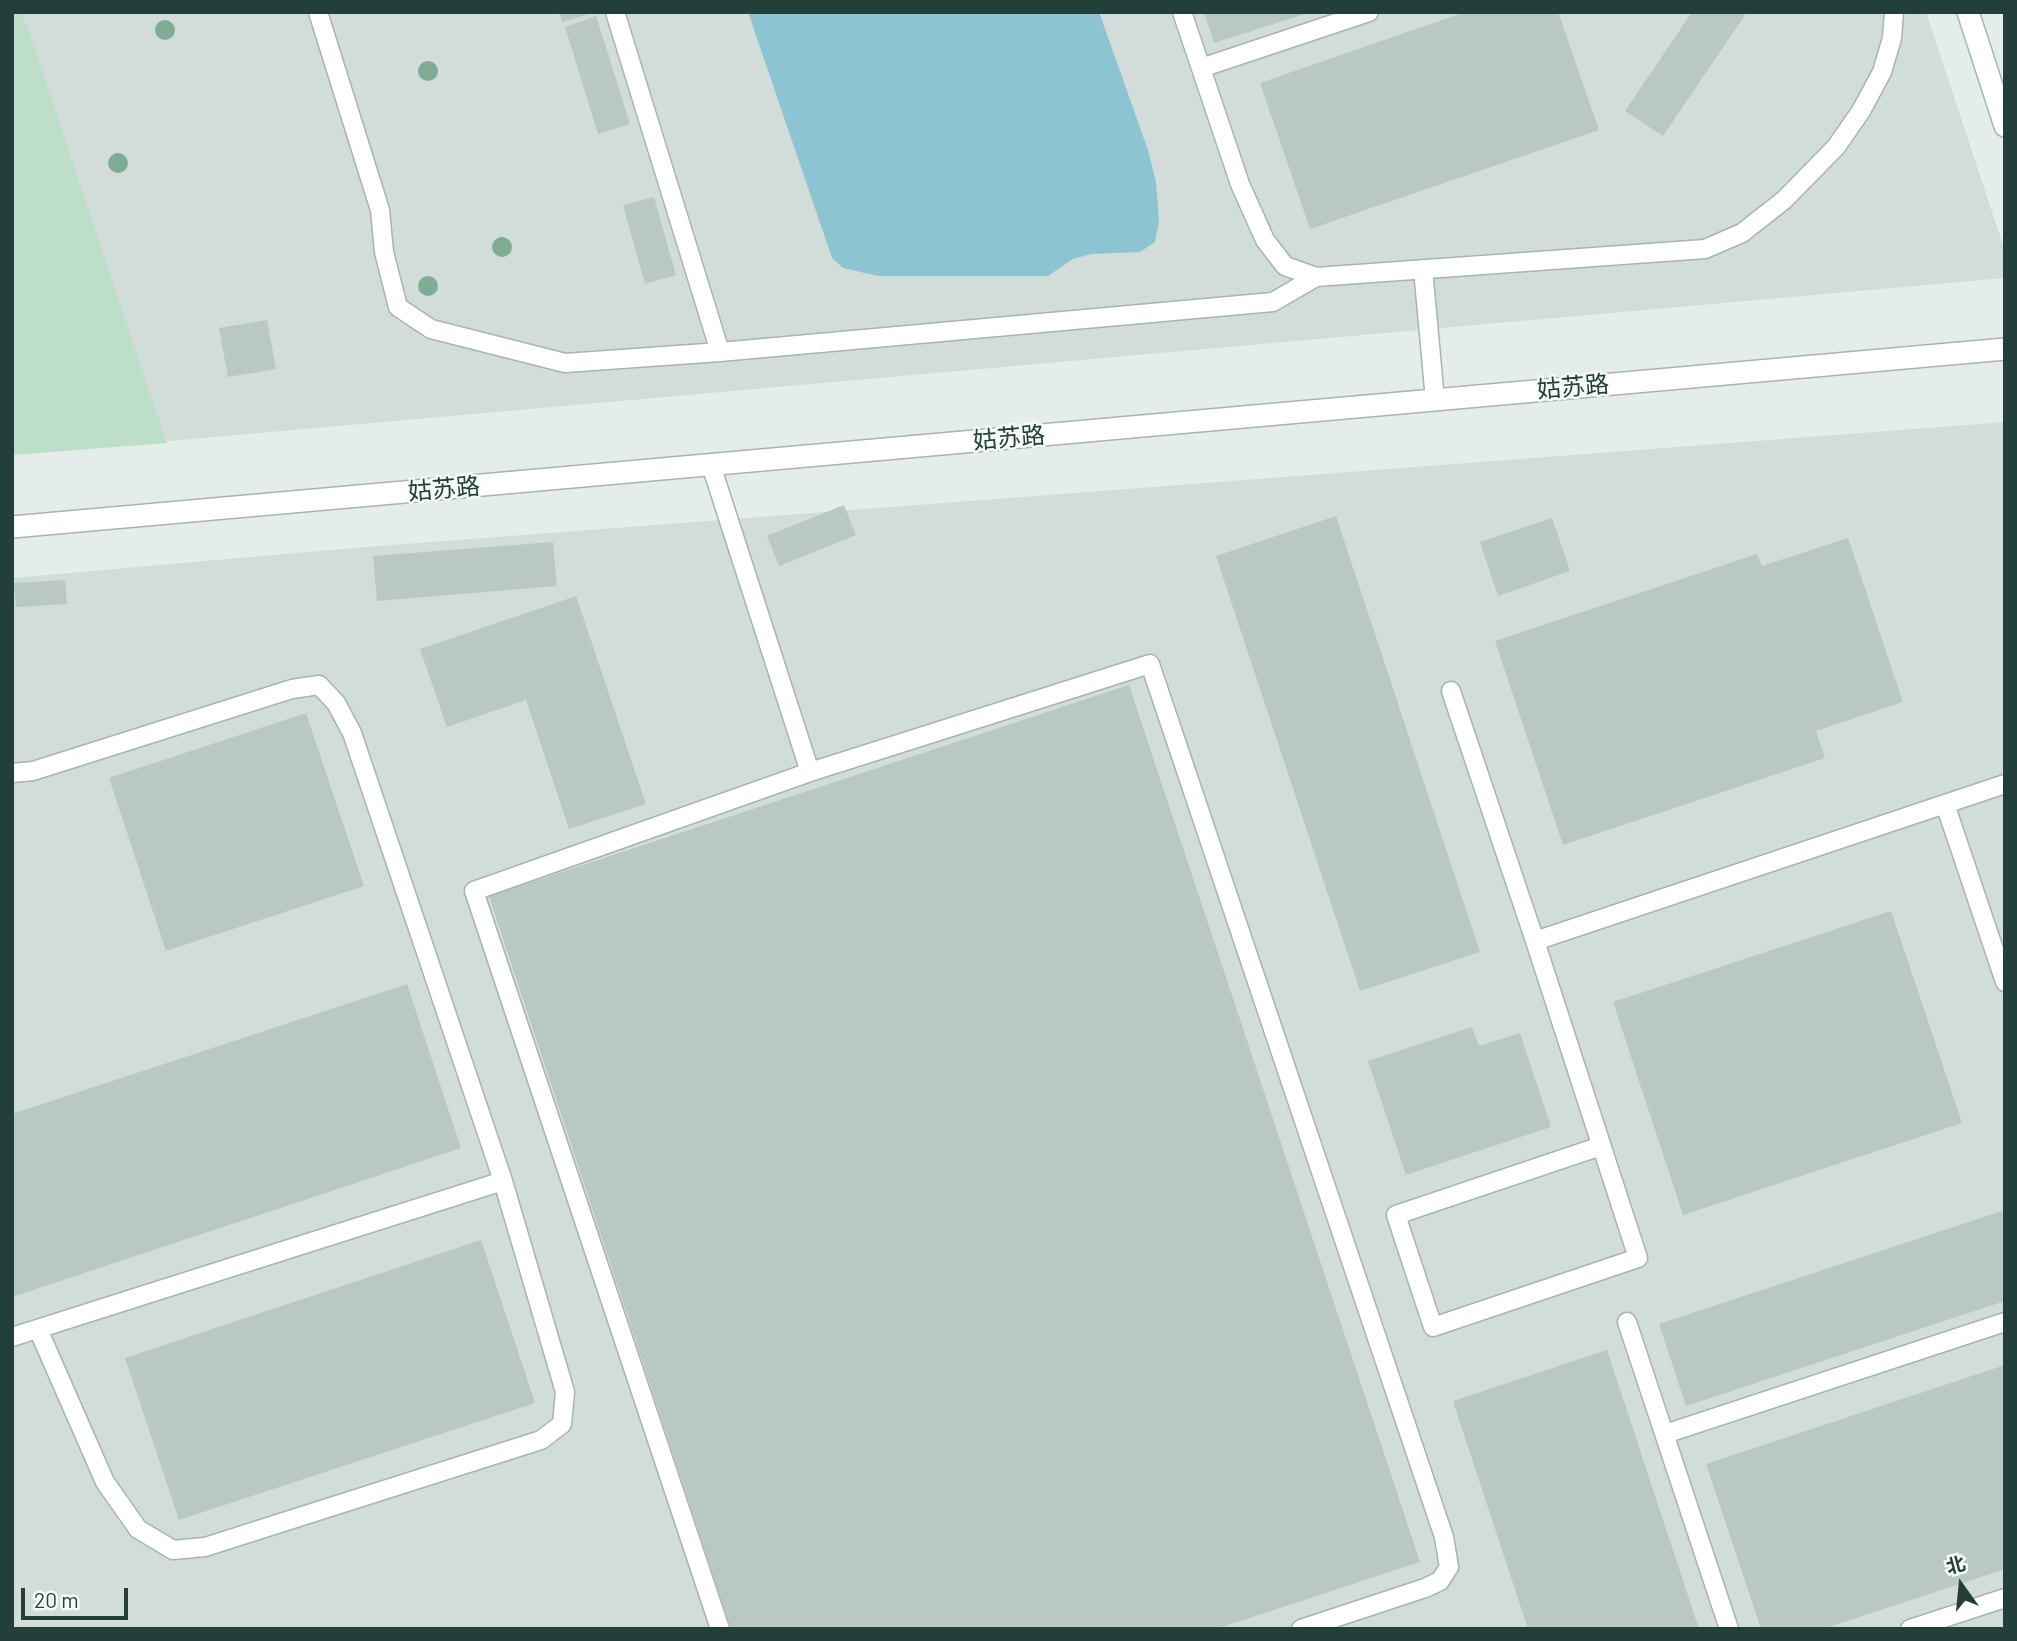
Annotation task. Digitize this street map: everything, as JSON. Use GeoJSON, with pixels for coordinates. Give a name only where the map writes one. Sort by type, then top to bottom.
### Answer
{"type":"FeatureCollection","features":[{"type":"Feature","properties":{"kind":"street"},"geometry":{"type":"LineString","coordinates":[[1968,12],[2005,126]]}},
{"type":"Feature","properties":{"kind":"street","name":"姑苏路"},"geometry":{"type":"LineString","coordinates":[[12,527],[2005,349]]}},
{"type":"Feature","properties":{"kind":"lane"},"geometry":{"type":"LineString","coordinates":[[318,12],[380,210],[384,252],[398,307],[431,329],[565,363],[720,352],[1273,302],[1316,277]]}},
{"type":"Feature","properties":{"kind":"lane"},"geometry":{"type":"LineString","coordinates":[[615,12],[720,352]]}},
{"type":"Feature","properties":{"kind":"lane"},"geometry":{"type":"LineString","coordinates":[[1182,12],[1240,184],[1265,240],[1285,266],[1316,277],[1705,249],[1742,233],[1784,200],[1836,147],[1882,72],[1892,38],[1894,12]]}},
{"type":"Feature","properties":{"kind":"lane"},"geometry":{"type":"LineString","coordinates":[[1201,68],[1369,12]]}},
{"type":"Feature","properties":{"kind":"lane"},"geometry":{"type":"LineString","coordinates":[[1423,269],[1435,400]]}},
{"type":"Feature","properties":{"kind":"lane"},"geometry":{"type":"LineString","coordinates":[[711,465],[810,772]]}},
{"type":"Feature","properties":{"kind":"lane"},"geometry":{"type":"LineString","coordinates":[[720,1629],[474,891],[810,772],[1150,664],[1440,1524],[1449,1567],[1440,1581],[1425,1588],[1301,1629]]}},
{"type":"Feature","properties":{"kind":"lane"},"geometry":{"type":"LineString","coordinates":[[12,773],[33,771],[292,689],[319,685],[336,703],[352,733],[503,1181],[565,1392],[562,1424],[541,1440],[205,1547],[173,1550],[138,1529],[105,1482],[38,1329]]}},
{"type":"Feature","properties":{"kind":"lane"},"geometry":{"type":"LineString","coordinates":[[1451,691],[1638,1258],[1433,1327],[1396,1215],[1601,1146]]}},
{"type":"Feature","properties":{"kind":"lane"},"geometry":{"type":"LineString","coordinates":[[1535,941],[2005,785]]}},
{"type":"Feature","properties":{"kind":"lane"},"geometry":{"type":"LineString","coordinates":[[1945,804],[2005,982]]}},
{"type":"Feature","properties":{"kind":"lane"},"geometry":{"type":"LineString","coordinates":[[12,1337],[503,1181]]}},
{"type":"Feature","properties":{"kind":"lane"},"geometry":{"type":"LineString","coordinates":[[1627,1322],[1729,1629]]}},
{"type":"Feature","properties":{"kind":"lane"},"geometry":{"type":"LineString","coordinates":[[1665,1434],[2005,1322]]}},
{"type":"Feature","properties":{"kind":"lane"},"geometry":{"type":"LineString","coordinates":[[1910,1629],[2005,1598]]}},
{"type":"Feature","properties":{"kind":"shaded area"},"geometry":{"type":"Polygon","coordinates":[[[12,12],[1926,12],[2005,251],[2005,278],[12,455],[12,12]]]}},
{"type":"Feature","properties":{"kind":"shaded area"},"geometry":{"type":"Polygon","coordinates":[[[2005,422],[2005,1629],[12,1629],[12,578],[353,548],[2005,422]]]}},
{"type":"Feature","properties":{"kind":"green space"},"geometry":{"type":"Polygon","coordinates":[[[12,12],[22,12],[167,443],[12,455],[12,12]]]}},
{"type":"Feature","properties":{"kind":"water"},"geometry":{"type":"Polygon","coordinates":[[[748,12],[1099,12],[1148,150],[1156,182],[1159,221],[1155,242],[1140,252],[1091,254],[1073,259],[1048,276],[878,276],[843,268],[832,258],[748,12]]]}},
{"type":"Feature","properties":{"kind":"building"},"geometry":{"type":"Polygon","coordinates":[[[559,12],[593,12],[593,13],[562,22],[559,12]]]}},
{"type":"Feature","properties":{"kind":"building"},"geometry":{"type":"Polygon","coordinates":[[[1204,12],[1307,12],[1308,13],[1214,43],[1204,12]]]}},
{"type":"Feature","properties":{"kind":"building"},"geometry":{"type":"Polygon","coordinates":[[[1465,12],[1558,12],[1599,130],[1310,229],[1260,83],[1465,12]]]}},
{"type":"Feature","properties":{"kind":"building"},"geometry":{"type":"Polygon","coordinates":[[[1692,12],[1747,12],[1663,136],[1625,111],[1692,12]]]}},
{"type":"Feature","properties":{"kind":"building"},"geometry":{"type":"Polygon","coordinates":[[[596,16],[630,124],[598,134],[565,27],[596,16]]]}},
{"type":"Feature","properties":{"kind":"building"},"geometry":{"type":"Polygon","coordinates":[[[654,197],[676,275],[645,284],[623,205],[654,197]]]}},
{"type":"Feature","properties":{"kind":"building"},"geometry":{"type":"Polygon","coordinates":[[[267,320],[276,369],[228,377],[219,328],[267,320]]]}},
{"type":"Feature","properties":{"kind":"building"},"geometry":{"type":"Polygon","coordinates":[[[844,505],[856,535],[779,566],[767,536],[844,505]]]}},
{"type":"Feature","properties":{"kind":"building"},"geometry":{"type":"Polygon","coordinates":[[[1336,516],[1480,952],[1360,991],[1216,556],[1336,516]]]}},
{"type":"Feature","properties":{"kind":"building"},"geometry":{"type":"Polygon","coordinates":[[[1552,518],[1570,571],[1498,596],[1480,542],[1552,518]]]}},
{"type":"Feature","properties":{"kind":"building"},"geometry":{"type":"Polygon","coordinates":[[[1848,538],[1903,702],[1816,731],[1825,758],[1563,845],[1495,641],[1757,554],[1762,566],[1848,538]]]}},
{"type":"Feature","properties":{"kind":"building"},"geometry":{"type":"Polygon","coordinates":[[[553,542],[557,586],[377,601],[373,556],[553,542]]]}},
{"type":"Feature","properties":{"kind":"building"},"geometry":{"type":"Polygon","coordinates":[[[65,580],[67,604],[16,607],[14,583],[65,580]]]}},
{"type":"Feature","properties":{"kind":"building"},"geometry":{"type":"Polygon","coordinates":[[[576,596],[646,804],[569,829],[526,700],[447,727],[420,649],[576,596]]]}},
{"type":"Feature","properties":{"kind":"building"},"geometry":{"type":"Polygon","coordinates":[[[1129,685],[1420,1562],[1216,1629],[731,1629],[489,896],[1129,685]]]}},
{"type":"Feature","properties":{"kind":"building"},"geometry":{"type":"Polygon","coordinates":[[[306,713],[364,886],[166,951],[109,778],[306,713]]]}},
{"type":"Feature","properties":{"kind":"building"},"geometry":{"type":"Polygon","coordinates":[[[1891,911],[1962,1123],[1683,1215],[1613,1002],[1891,911]]]}},
{"type":"Feature","properties":{"kind":"building"},"geometry":{"type":"Polygon","coordinates":[[[407,984],[461,1148],[12,1297],[12,1114],[407,984]]]}},
{"type":"Feature","properties":{"kind":"building"},"geometry":{"type":"Polygon","coordinates":[[[1472,1027],[1479,1046],[1520,1033],[1551,1127],[1406,1175],[1368,1061],[1472,1027]]]}},
{"type":"Feature","properties":{"kind":"building"},"geometry":{"type":"Polygon","coordinates":[[[2005,1210],[2005,1301],[1686,1406],[1659,1324],[2005,1210]]]}},
{"type":"Feature","properties":{"kind":"building"},"geometry":{"type":"Polygon","coordinates":[[[481,1240],[535,1403],[179,1520],[125,1358],[481,1240]]]}},
{"type":"Feature","properties":{"kind":"building"},"geometry":{"type":"Polygon","coordinates":[[[1607,1350],[1699,1629],[1528,1629],[1453,1401],[1607,1350]]]}},
{"type":"Feature","properties":{"kind":"building"},"geometry":{"type":"Polygon","coordinates":[[[2005,1365],[2005,1569],[1823,1629],[1761,1629],[1706,1464],[2005,1365]]]}}]}
